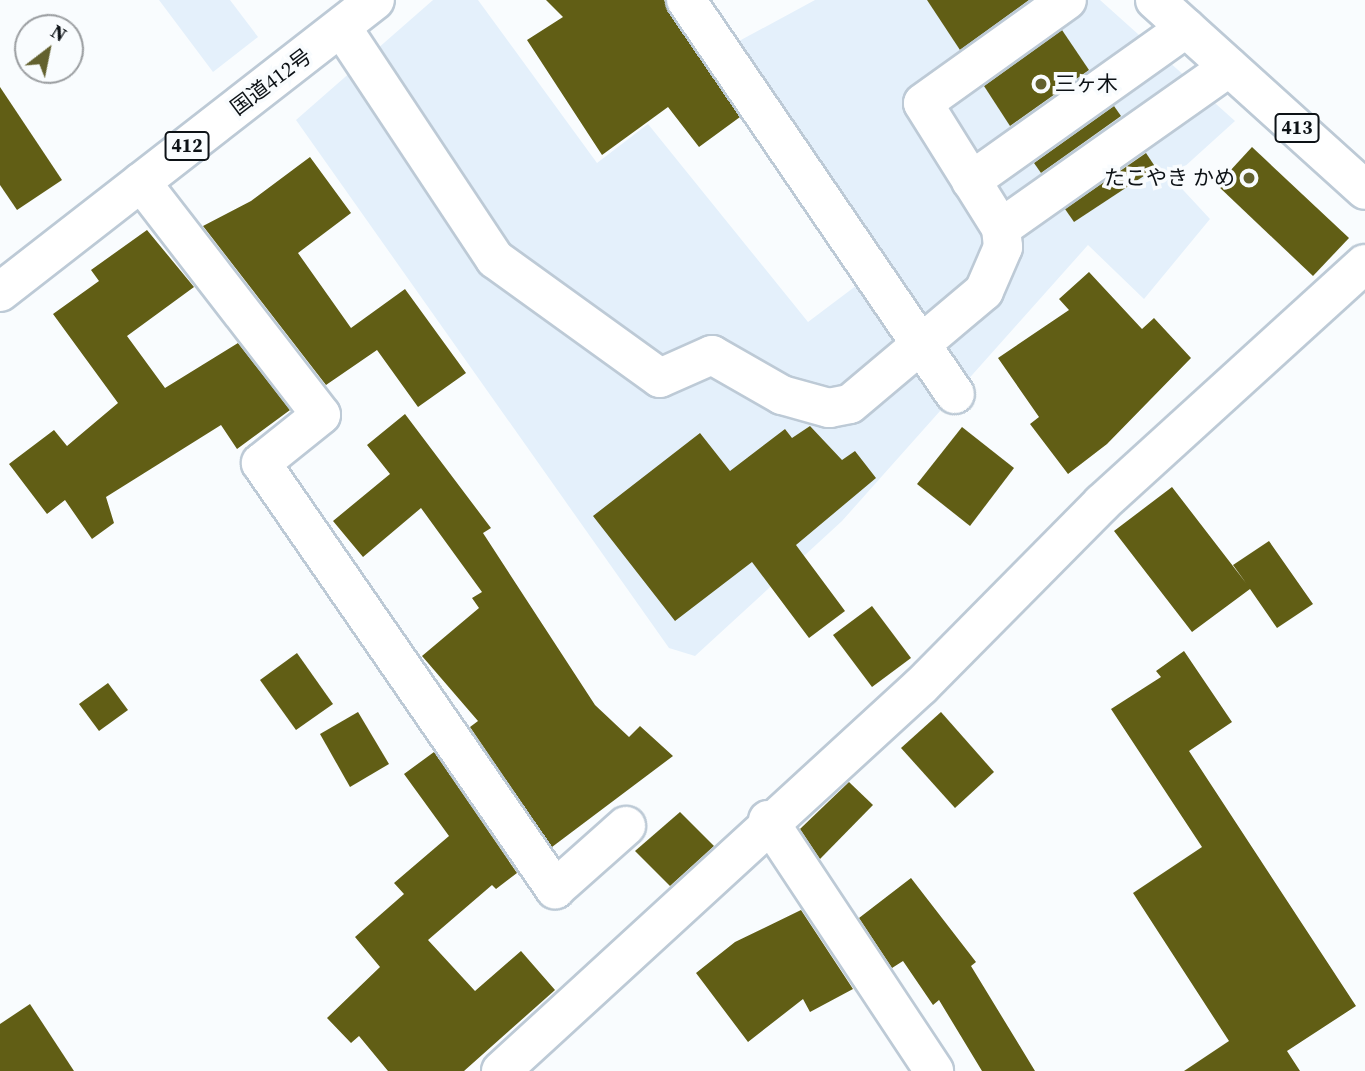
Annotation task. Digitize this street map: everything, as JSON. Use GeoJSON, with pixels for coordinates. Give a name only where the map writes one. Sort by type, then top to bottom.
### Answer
{"type":"FeatureCollection","features":[{"type":"Feature","properties":{"kind":"main road","name":"国道412号"},"geometry":{"type":"LineString","coordinates":[[0,292],[342,28],[374,0]]}},
{"type":"Feature","properties":{"kind":"main road"},"geometry":{"type":"LineString","coordinates":[[686,0],[955,394]]}},
{"type":"Feature","properties":{"kind":"main road"},"geometry":{"type":"LineString","coordinates":[[342,28],[495,259],[660,379],[712,355],[782,395],[829,408],[850,404],[984,291],[1003,247],[1001,228],[923,103],[1067,0]]}},
{"type":"Feature","properties":{"kind":"main road","name":"413"},"geometry":{"type":"LineString","coordinates":[[1155,0],[1365,190]]}},
{"type":"Feature","properties":{"kind":"main road"},"geometry":{"type":"LineString","coordinates":[[971,181],[1186,28]]}},
{"type":"Feature","properties":{"kind":"main road"},"geometry":{"type":"LineString","coordinates":[[1001,228],[1229,67]]}},
{"type":"Feature","properties":{"kind":"main road"},"geometry":{"type":"LineString","coordinates":[[141,182],[321,415],[261,463],[555,889],[626,827]]}},
{"type":"Feature","properties":{"kind":"main road"},"geometry":{"type":"LineString","coordinates":[[501,1071],[768,820],[921,686],[1102,503],[1365,264]]}},
{"type":"Feature","properties":{"kind":"main road"},"geometry":{"type":"LineString","coordinates":[[768,820],[934,1071]]}},
{"type":"Feature","properties":{"kind":"shaded area"},"geometry":{"type":"Polygon","coordinates":[[[159,0],[230,0],[258,37],[213,72],[159,0]]]}},
{"type":"Feature","properties":{"kind":"shaded area"},"geometry":{"type":"Polygon","coordinates":[[[433,0],[478,0],[597,163],[648,124],[808,322],[873,273],[728,47],[815,0],[1100,0],[1235,121],[1172,178],[1210,219],[1144,299],[1088,245],[842,521],[695,656],[669,648],[296,120],[433,0]]]}},
{"type":"Feature","properties":{"kind":"building"},"geometry":{"type":"Polygon","coordinates":[[[546,0],[664,0],[740,117],[699,147],[668,107],[602,155],[527,40],[563,17],[546,0]]]}},
{"type":"Feature","properties":{"kind":"building"},"geometry":{"type":"Polygon","coordinates":[[[927,0],[1029,0],[960,50],[927,0]]]}},
{"type":"Feature","properties":{"kind":"building"},"geometry":{"type":"Polygon","coordinates":[[[1062,30],[1089,70],[1010,126],[984,86],[1062,30]]]}},
{"type":"Feature","properties":{"kind":"building"},"geometry":{"type":"Polygon","coordinates":[[[0,87],[62,180],[17,210],[0,185],[0,87]]]}},
{"type":"Feature","properties":{"kind":"building"},"geometry":{"type":"Polygon","coordinates":[[[1114,106],[1121,116],[1041,173],[1034,163],[1114,106]]]}},
{"type":"Feature","properties":{"kind":"building"},"geometry":{"type":"Polygon","coordinates":[[[1252,147],[1349,238],[1313,276],[1217,185],[1252,147]]]}},
{"type":"Feature","properties":{"kind":"building"},"geometry":{"type":"Polygon","coordinates":[[[1146,153],[1156,168],[1074,222],[1065,209],[1146,153]]]}},
{"type":"Feature","properties":{"kind":"building"},"geometry":{"type":"Polygon","coordinates":[[[310,157],[351,213],[298,253],[351,328],[405,289],[466,373],[418,407],[377,350],[326,385],[203,226],[251,201],[310,157]]]}},
{"type":"Feature","properties":{"kind":"building"},"geometry":{"type":"Polygon","coordinates":[[[147,230],[194,287],[127,336],[165,388],[238,343],[290,410],[237,449],[221,425],[106,497],[114,523],[92,539],[65,500],[47,514],[9,464],[54,430],[67,446],[118,403],[53,314],[99,281],[91,270],[147,230]]]}},
{"type":"Feature","properties":{"kind":"building"},"geometry":{"type":"Polygon","coordinates":[[[1089,272],[1142,329],[1154,318],[1191,358],[1107,444],[1068,474],[1030,424],[1039,417],[998,358],[1069,310],[1059,299],[1089,272]]]}},
{"type":"Feature","properties":{"kind":"building"},"geometry":{"type":"Polygon","coordinates":[[[405,414],[491,528],[483,533],[595,705],[629,737],[640,726],[673,756],[552,847],[470,727],[478,721],[422,656],[479,608],[472,598],[482,592],[421,508],[363,557],[333,521],[390,474],[367,445],[405,414]]]}},
{"type":"Feature","properties":{"kind":"building"},"geometry":{"type":"Polygon","coordinates":[[[810,426],[842,460],[855,451],[876,478],[796,545],[845,611],[809,638],[752,562],[675,621],[593,516],[700,433],[730,471],[785,429],[792,438],[810,426]]]}},
{"type":"Feature","properties":{"kind":"building"},"geometry":{"type":"Polygon","coordinates":[[[962,427],[1014,468],[970,526],[917,484],[962,427]]]}},
{"type":"Feature","properties":{"kind":"building"},"geometry":{"type":"Polygon","coordinates":[[[1172,487],[1246,583],[1233,565],[1269,541],[1313,604],[1277,628],[1250,589],[1192,632],[1114,531],[1172,487]]]}},
{"type":"Feature","properties":{"kind":"building"},"geometry":{"type":"Polygon","coordinates":[[[872,606],[911,658],[872,687],[833,635],[872,606]]]}},
{"type":"Feature","properties":{"kind":"building"},"geometry":{"type":"Polygon","coordinates":[[[1184,651],[1232,722],[1189,751],[1356,1006],[1287,1051],[1300,1071],[1184,1071],[1229,1041],[1133,893],[1202,847],[1111,709],[1161,677],[1156,671],[1184,651]]]}},
{"type":"Feature","properties":{"kind":"building"},"geometry":{"type":"Polygon","coordinates":[[[297,653],[333,704],[296,730],[260,680],[297,653]]]}},
{"type":"Feature","properties":{"kind":"building"},"geometry":{"type":"Polygon","coordinates":[[[108,683],[128,710],[99,731],[79,704],[108,683]]]}},
{"type":"Feature","properties":{"kind":"building"},"geometry":{"type":"Polygon","coordinates":[[[358,712],[389,764],[350,787],[320,734],[358,712]]]}},
{"type":"Feature","properties":{"kind":"building"},"geometry":{"type":"Polygon","coordinates":[[[941,712],[994,772],[955,808],[901,748],[941,712]]]}},
{"type":"Feature","properties":{"kind":"building"},"geometry":{"type":"Polygon","coordinates":[[[434,752],[517,873],[496,889],[492,885],[428,940],[475,991],[521,951],[555,990],[464,1071],[388,1071],[359,1036],[351,1043],[327,1018],[380,967],[355,937],[404,894],[394,883],[449,836],[404,774],[434,752]]]}},
{"type":"Feature","properties":{"kind":"building"},"geometry":{"type":"Polygon","coordinates":[[[849,782],[873,805],[820,859],[800,829],[849,782]]]}},
{"type":"Feature","properties":{"kind":"building"},"geometry":{"type":"Polygon","coordinates":[[[680,812],[714,846],[670,886],[635,851],[680,812]]]}},
{"type":"Feature","properties":{"kind":"building"},"geometry":{"type":"Polygon","coordinates":[[[911,878],[976,962],[971,966],[1035,1071],[982,1071],[939,1000],[933,1005],[903,961],[892,968],[859,918],[911,878]]]}},
{"type":"Feature","properties":{"kind":"building"},"geometry":{"type":"Polygon","coordinates":[[[801,910],[853,989],[810,1012],[803,999],[748,1042],[696,973],[735,942],[801,910]]]}},
{"type":"Feature","properties":{"kind":"building"},"geometry":{"type":"Polygon","coordinates":[[[30,1004],[74,1071],[0,1071],[0,1024],[30,1004]]]}},
{"type":"Feature","properties":{"kind":"place","name":"三ヶ木"},"geometry":{"type":"Point","coordinates":[1041,84]}},
{"type":"Feature","properties":{"kind":"place","name":"たこやき かめ"},"geometry":{"type":"Point","coordinates":[1249,178]}}]}
